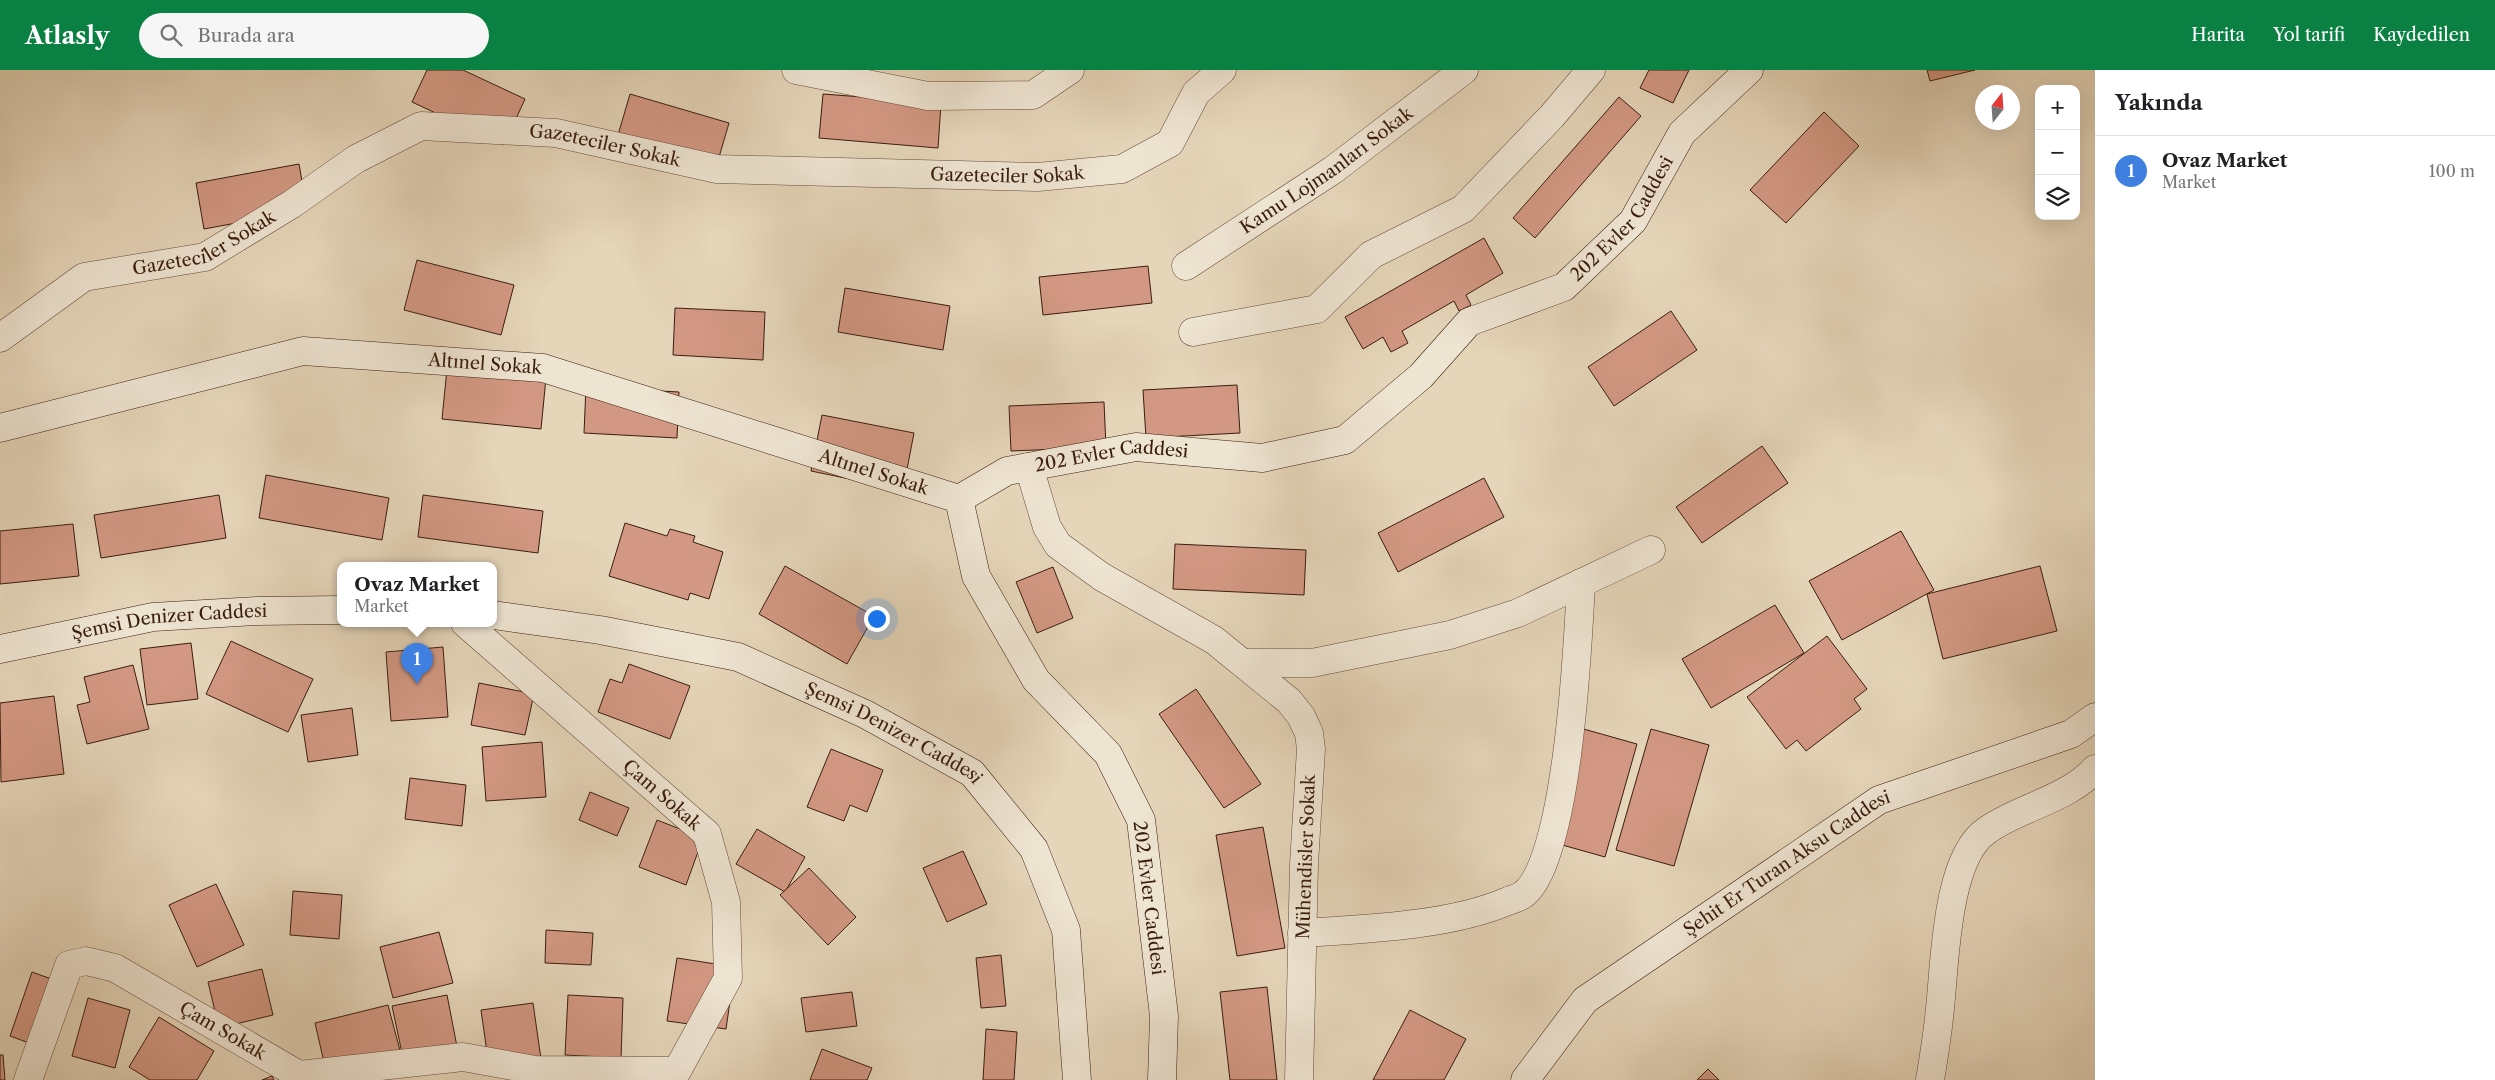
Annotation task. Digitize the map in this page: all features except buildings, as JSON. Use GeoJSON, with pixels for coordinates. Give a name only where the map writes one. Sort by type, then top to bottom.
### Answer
{"type":"FeatureCollection","features":[{"type":"Feature","properties":{"kind":"street"},"geometry":{"type":"LineString","coordinates":[[796,70],[928,96],[1033,94],[1070,70]]}},
{"type":"Feature","properties":{"kind":"street","name":"Gazeteciler Sokak"},"geometry":{"type":"LineString","coordinates":[[0,338],[84,277],[205,258],[292,204],[356,159],[421,126],[556,133],[718,169],[1038,177],[1122,168],[1170,143],[1196,94],[1222,70]]}},
{"type":"Feature","properties":{"kind":"street","name":"Kamu Lojmanları Sokak"},"geometry":{"type":"LineString","coordinates":[[1186,266],[1333,170],[1464,70]]}},
{"type":"Feature","properties":{"kind":"street"},"geometry":{"type":"LineString","coordinates":[[1193,332],[1318,309],[1371,255],[1463,209],[1552,116],[1590,70]]}},
{"type":"Feature","properties":{"kind":"street","name":"202 Evler Caddesi"},"geometry":{"type":"LineString","coordinates":[[1162,1080],[1164,1016],[1142,820],[1108,754],[1036,680],[976,576],[960,499],[1007,471],[1136,447],[1262,458],[1345,440],[1421,376],[1469,322],[1564,287],[1633,221],[1682,133],[1749,70]]}},
{"type":"Feature","properties":{"kind":"street","name":"Altınel Sokak"},"geometry":{"type":"LineString","coordinates":[[0,428],[303,351],[533,367],[543,368],[692,414],[960,499]]}},
{"type":"Feature","properties":{"kind":"street","name":"Mühendisler Sokak"},"geometry":{"type":"LineString","coordinates":[[1029,467],[1047,527],[1058,545],[1102,577],[1214,640],[1289,701],[1301,716],[1309,733],[1311,749],[1302,933],[1299,1080]]}},
{"type":"Feature","properties":{"kind":"street"},"geometry":{"type":"LineString","coordinates":[[1242,663],[1312,663],[1450,635],[1518,612],[1651,550]]}},
{"type":"Feature","properties":{"kind":"street"},"geometry":{"type":"LineString","coordinates":[[1302,933],[1385,928],[1483,910],[1524,894],[1535,882],[1548,847],[1562,785],[1572,711],[1581,583]]}},
{"type":"Feature","properties":{"kind":"street","name":"Şemsi Denizer Caddesi"},"geometry":{"type":"LineString","coordinates":[[0,648],[154,617],[257,611],[337,610]]}},
{"type":"Feature","properties":{"kind":"street","name":"Şemsi Denizer Caddesi"},"geometry":{"type":"LineString","coordinates":[[497,616],[600,630],[738,657],[865,714],[972,772],[1034,850],[1066,930],[1077,1080]]}},
{"type":"Feature","properties":{"kind":"street","name":"Çam Sokak"},"geometry":{"type":"LineString","coordinates":[[28,1080],[69,965],[86,961],[115,968],[299,1075],[463,1057],[535,1070],[677,1071],[728,978],[726,902],[707,834],[470,627]]}},
{"type":"Feature","properties":{"kind":"street","name":"Şehit Er Turan Aksu Caddesi"},"geometry":{"type":"LineString","coordinates":[[1525,1080],[1585,1000],[1879,800],[2071,734],[2095,717]]}},
{"type":"Feature","properties":{"kind":"street"},"geometry":{"type":"LineString","coordinates":[[1930,1080],[1949,922],[1955,888],[1964,859],[1984,832],[2077,784],[2095,769]]}},
{"type":"Feature","properties":{"kind":"place","name":"Ovaz Market"},"geometry":{"type":"Point","coordinates":[417,684]}}]}
